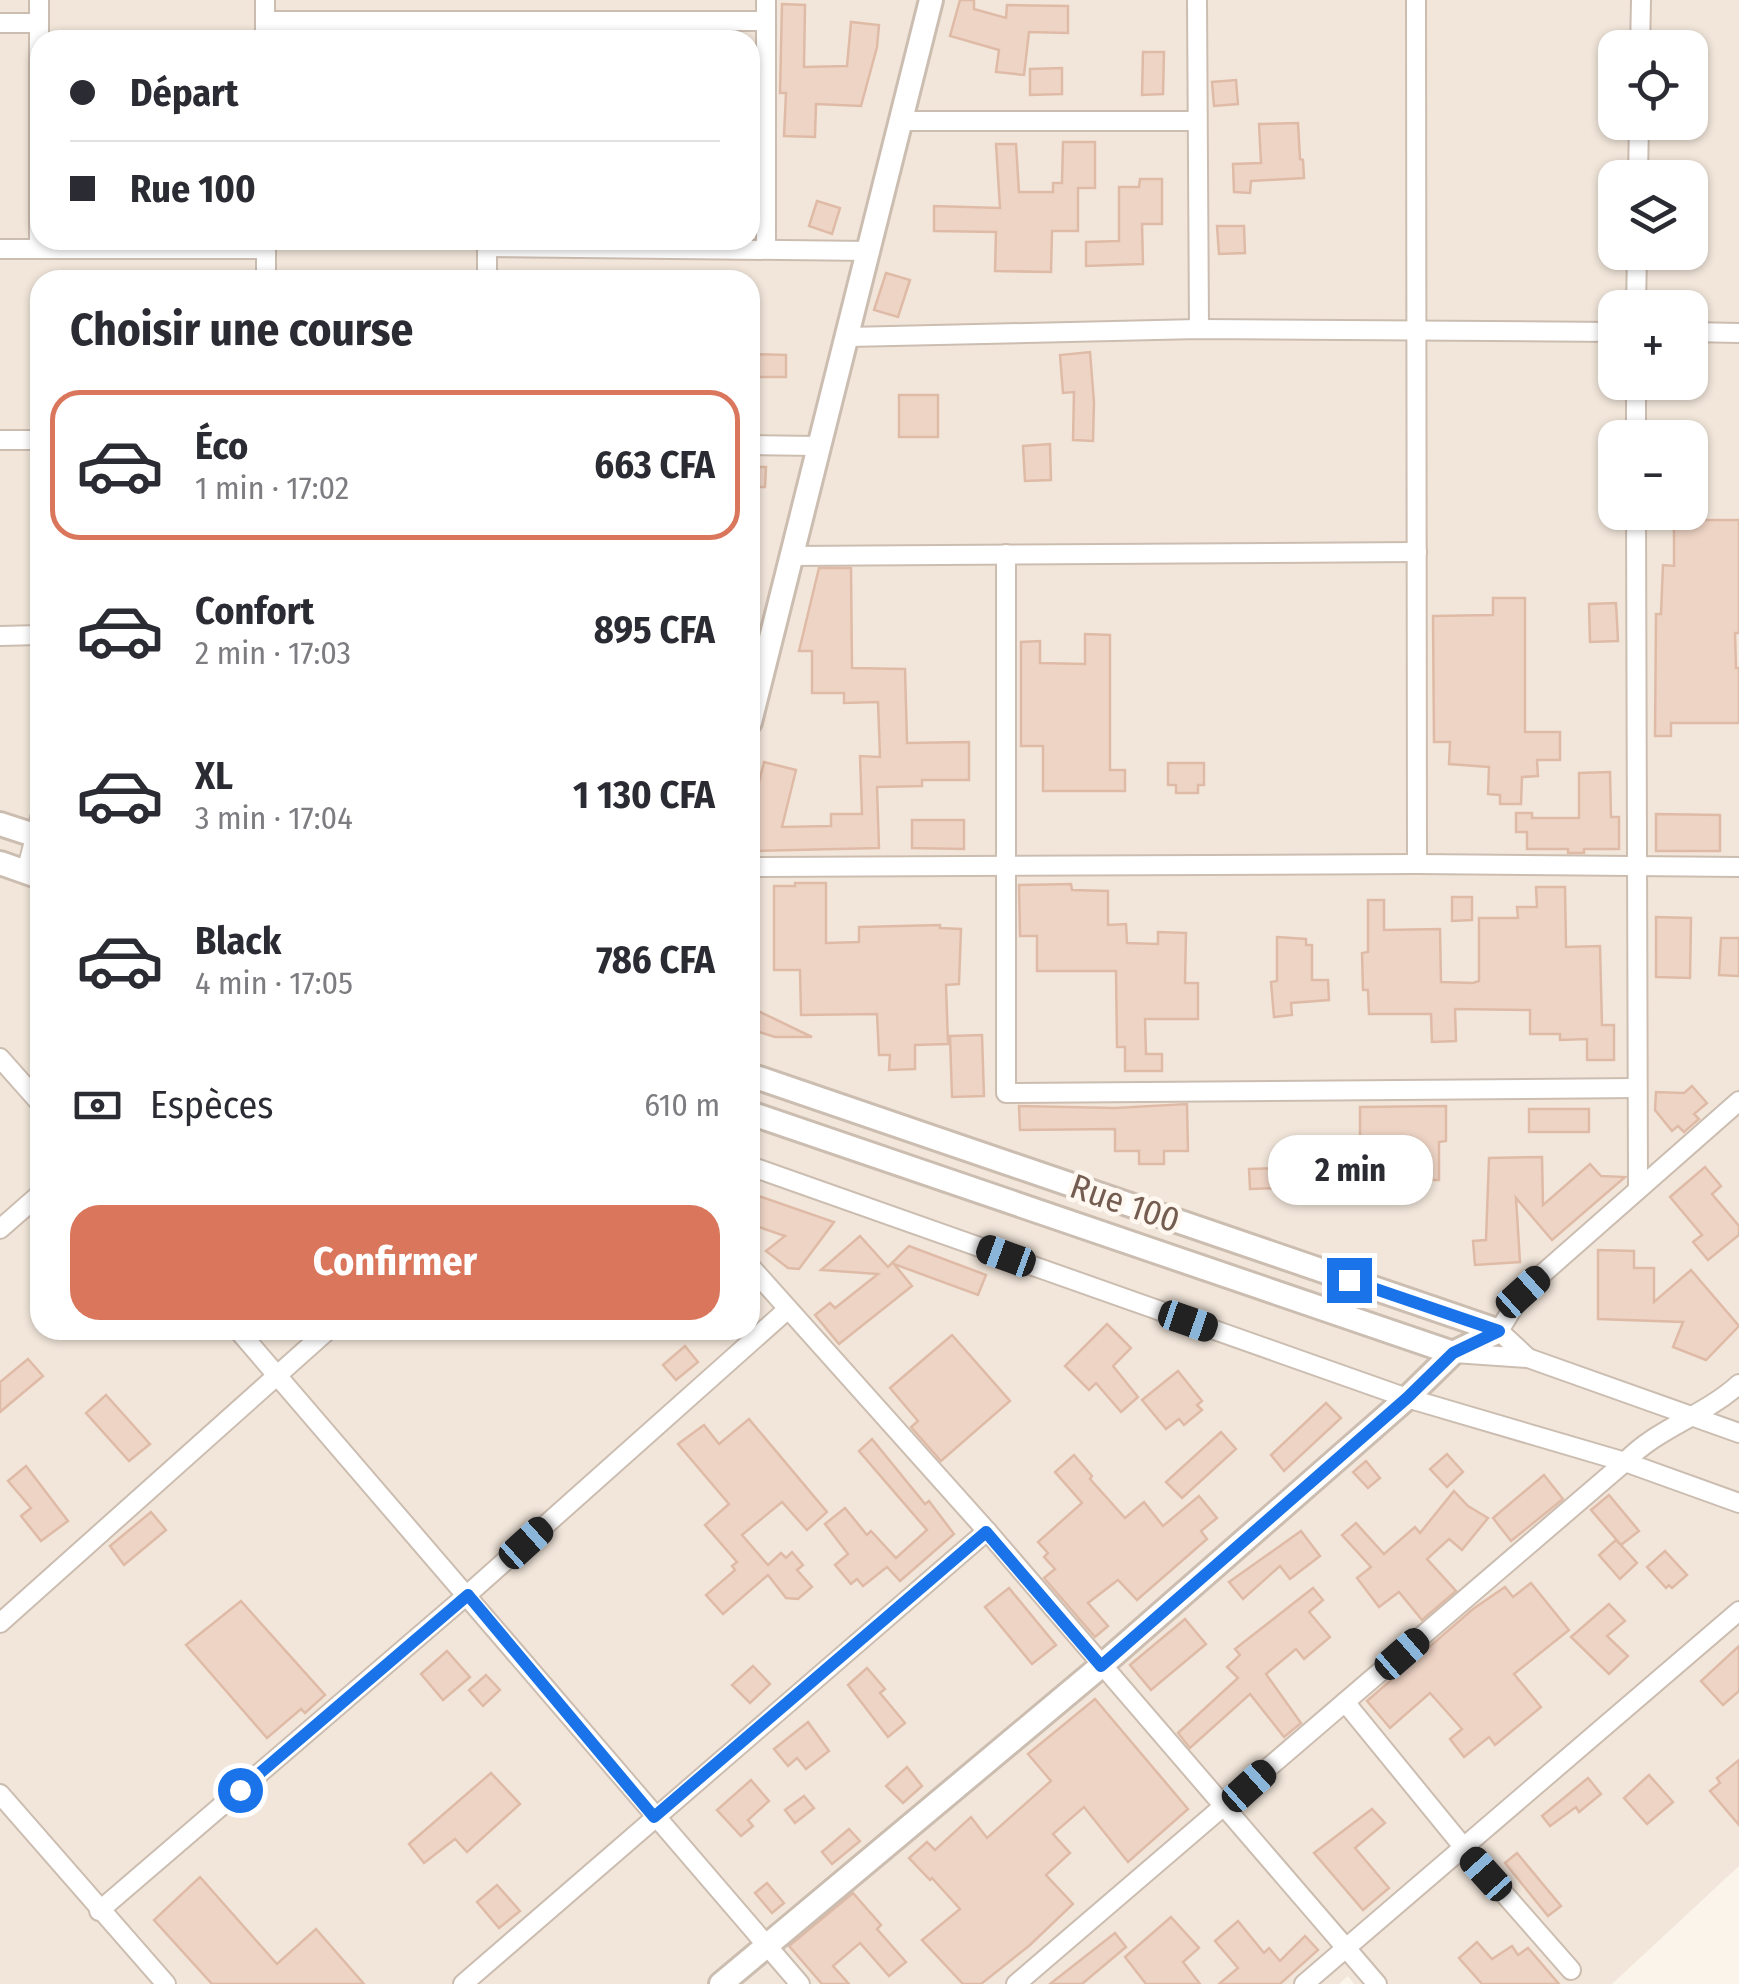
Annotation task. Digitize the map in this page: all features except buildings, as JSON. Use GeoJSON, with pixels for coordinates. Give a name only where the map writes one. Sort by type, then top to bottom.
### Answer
{"type":"FeatureCollection","features":[{"type":"Feature","properties":{"kind":"street"},"geometry":{"type":"LineString","coordinates":[[39,0],[40,30]]}},
{"type":"Feature","properties":{"kind":"street"},"geometry":{"type":"LineString","coordinates":[[265,0],[265,30]]}},
{"type":"Feature","properties":{"kind":"street"},"geometry":{"type":"LineString","coordinates":[[766,0],[766,249]]}},
{"type":"Feature","properties":{"kind":"street"},"geometry":{"type":"LineString","coordinates":[[760,680],[932,0]]}},
{"type":"Feature","properties":{"kind":"street"},"geometry":{"type":"LineString","coordinates":[[1197,0],[1199,329]]}},
{"type":"Feature","properties":{"kind":"street"},"geometry":{"type":"LineString","coordinates":[[1416,0],[1417,864]]}},
{"type":"Feature","properties":{"kind":"street"},"geometry":{"type":"LineString","coordinates":[[1640,30],[1641,0]]}},
{"type":"Feature","properties":{"kind":"street"},"geometry":{"type":"LineString","coordinates":[[512,30],[766,20]]}},
{"type":"Feature","properties":{"kind":"street"},"geometry":{"type":"LineString","coordinates":[[0,24],[40,23]]}},
{"type":"Feature","properties":{"kind":"street"},"geometry":{"type":"LineString","coordinates":[[902,121],[1197,121]]}},
{"type":"Feature","properties":{"kind":"street"},"geometry":{"type":"LineString","coordinates":[[0,249],[30,250]]}},
{"type":"Feature","properties":{"kind":"street"},"geometry":{"type":"LineString","coordinates":[[760,249],[870,251]]}},
{"type":"Feature","properties":{"kind":"street"},"geometry":{"type":"LineString","coordinates":[[848,337],[1199,329],[1598,332]]}},
{"type":"Feature","properties":{"kind":"street"},"geometry":{"type":"LineString","coordinates":[[1708,332],[1739,332]]}},
{"type":"Feature","properties":{"kind":"street"},"geometry":{"type":"LineString","coordinates":[[0,440],[30,440]]}},
{"type":"Feature","properties":{"kind":"street"},"geometry":{"type":"LineString","coordinates":[[760,445],[818,446]]}},
{"type":"Feature","properties":{"kind":"street"},"geometry":{"type":"LineString","coordinates":[[1636,530],[1638,1189]]}},
{"type":"Feature","properties":{"kind":"street"},"geometry":{"type":"LineString","coordinates":[[790,556],[1416,552]]}},
{"type":"Feature","properties":{"kind":"street"},"geometry":{"type":"LineString","coordinates":[[1006,554],[1006,1093],[1637,1088]]}},
{"type":"Feature","properties":{"kind":"street"},"geometry":{"type":"LineString","coordinates":[[0,636],[30,635]]}},
{"type":"Feature","properties":{"kind":"street"},"geometry":{"type":"LineString","coordinates":[[0,824],[30,829]]}},
{"type":"Feature","properties":{"kind":"street"},"geometry":{"type":"LineString","coordinates":[[0,863],[30,873]]}},
{"type":"Feature","properties":{"kind":"street"},"geometry":{"type":"LineString","coordinates":[[760,867],[1417,864],[1739,868]]}},
{"type":"Feature","properties":{"kind":"street"},"geometry":{"type":"LineString","coordinates":[[0,1058],[30,1092]]}},
{"type":"Feature","properties":{"kind":"street","name":"Rue 100"},"geometry":{"type":"LineString","coordinates":[[760,1078],[1499,1331]]}},
{"type":"Feature","properties":{"kind":"street"},"geometry":{"type":"LineString","coordinates":[[721,1984],[1101,1666],[1407,1398],[1453,1353],[1499,1331],[1523,1292],[1739,1100]]}},
{"type":"Feature","properties":{"kind":"street"},"geometry":{"type":"LineString","coordinates":[[760,1116],[1453,1353],[1528,1358],[1739,1433]]}},
{"type":"Feature","properties":{"kind":"street"},"geometry":{"type":"LineString","coordinates":[[760,1170],[1407,1398],[1625,1462],[1739,1504]]}},
{"type":"Feature","properties":{"kind":"street"},"geometry":{"type":"LineString","coordinates":[[0,1229],[30,1203]]}},
{"type":"Feature","properties":{"kind":"street"},"geometry":{"type":"LineString","coordinates":[[760,1277],[1377,1984]]}},
{"type":"Feature","properties":{"kind":"street"},"geometry":{"type":"LineString","coordinates":[[760,1334],[788,1309]]}},
{"type":"Feature","properties":{"kind":"street"},"geometry":{"type":"LineString","coordinates":[[1499,1331],[1528,1358]]}},
{"type":"Feature","properties":{"kind":"street"},"geometry":{"type":"LineString","coordinates":[[247,1340],[800,1984]]}},
{"type":"Feature","properties":{"kind":"street"},"geometry":{"type":"LineString","coordinates":[[0,1623],[316,1340]]}},
{"type":"Feature","properties":{"kind":"street"},"geometry":{"type":"LineString","coordinates":[[99,1911],[468,1595],[753,1340]]}},
{"type":"Feature","properties":{"kind":"street"},"geometry":{"type":"LineString","coordinates":[[1016,1984],[1644,1442],[1695,1417],[1739,1384]]}},
{"type":"Feature","properties":{"kind":"street"},"geometry":{"type":"LineString","coordinates":[[463,1984],[986,1532]]}},
{"type":"Feature","properties":{"kind":"street"},"geometry":{"type":"LineString","coordinates":[[1304,1984],[1465,1850],[1739,1611]]}},
{"type":"Feature","properties":{"kind":"street"},"geometry":{"type":"LineString","coordinates":[[1346,1702],[1465,1850],[1570,1970]]}},
{"type":"Feature","properties":{"kind":"street"},"geometry":{"type":"LineString","coordinates":[[0,1794],[166,1984]]}},
{"type":"Feature","properties":{"kind":"shaded area"},"geometry":{"type":"Polygon","coordinates":[[[0,0],[1739,0],[1739,1866],[1612,1984],[1354,1984],[1348,1976],[1339,1984],[0,1984],[0,0]]]}},
{"type":"Feature","properties":{"kind":"route"},"geometry":{"type":"LineString","coordinates":[[240,1790],[468,1595],[654,1817],[986,1532],[1101,1666],[1407,1398],[1453,1353],[1499,1331],[1349,1280]]}}]}
